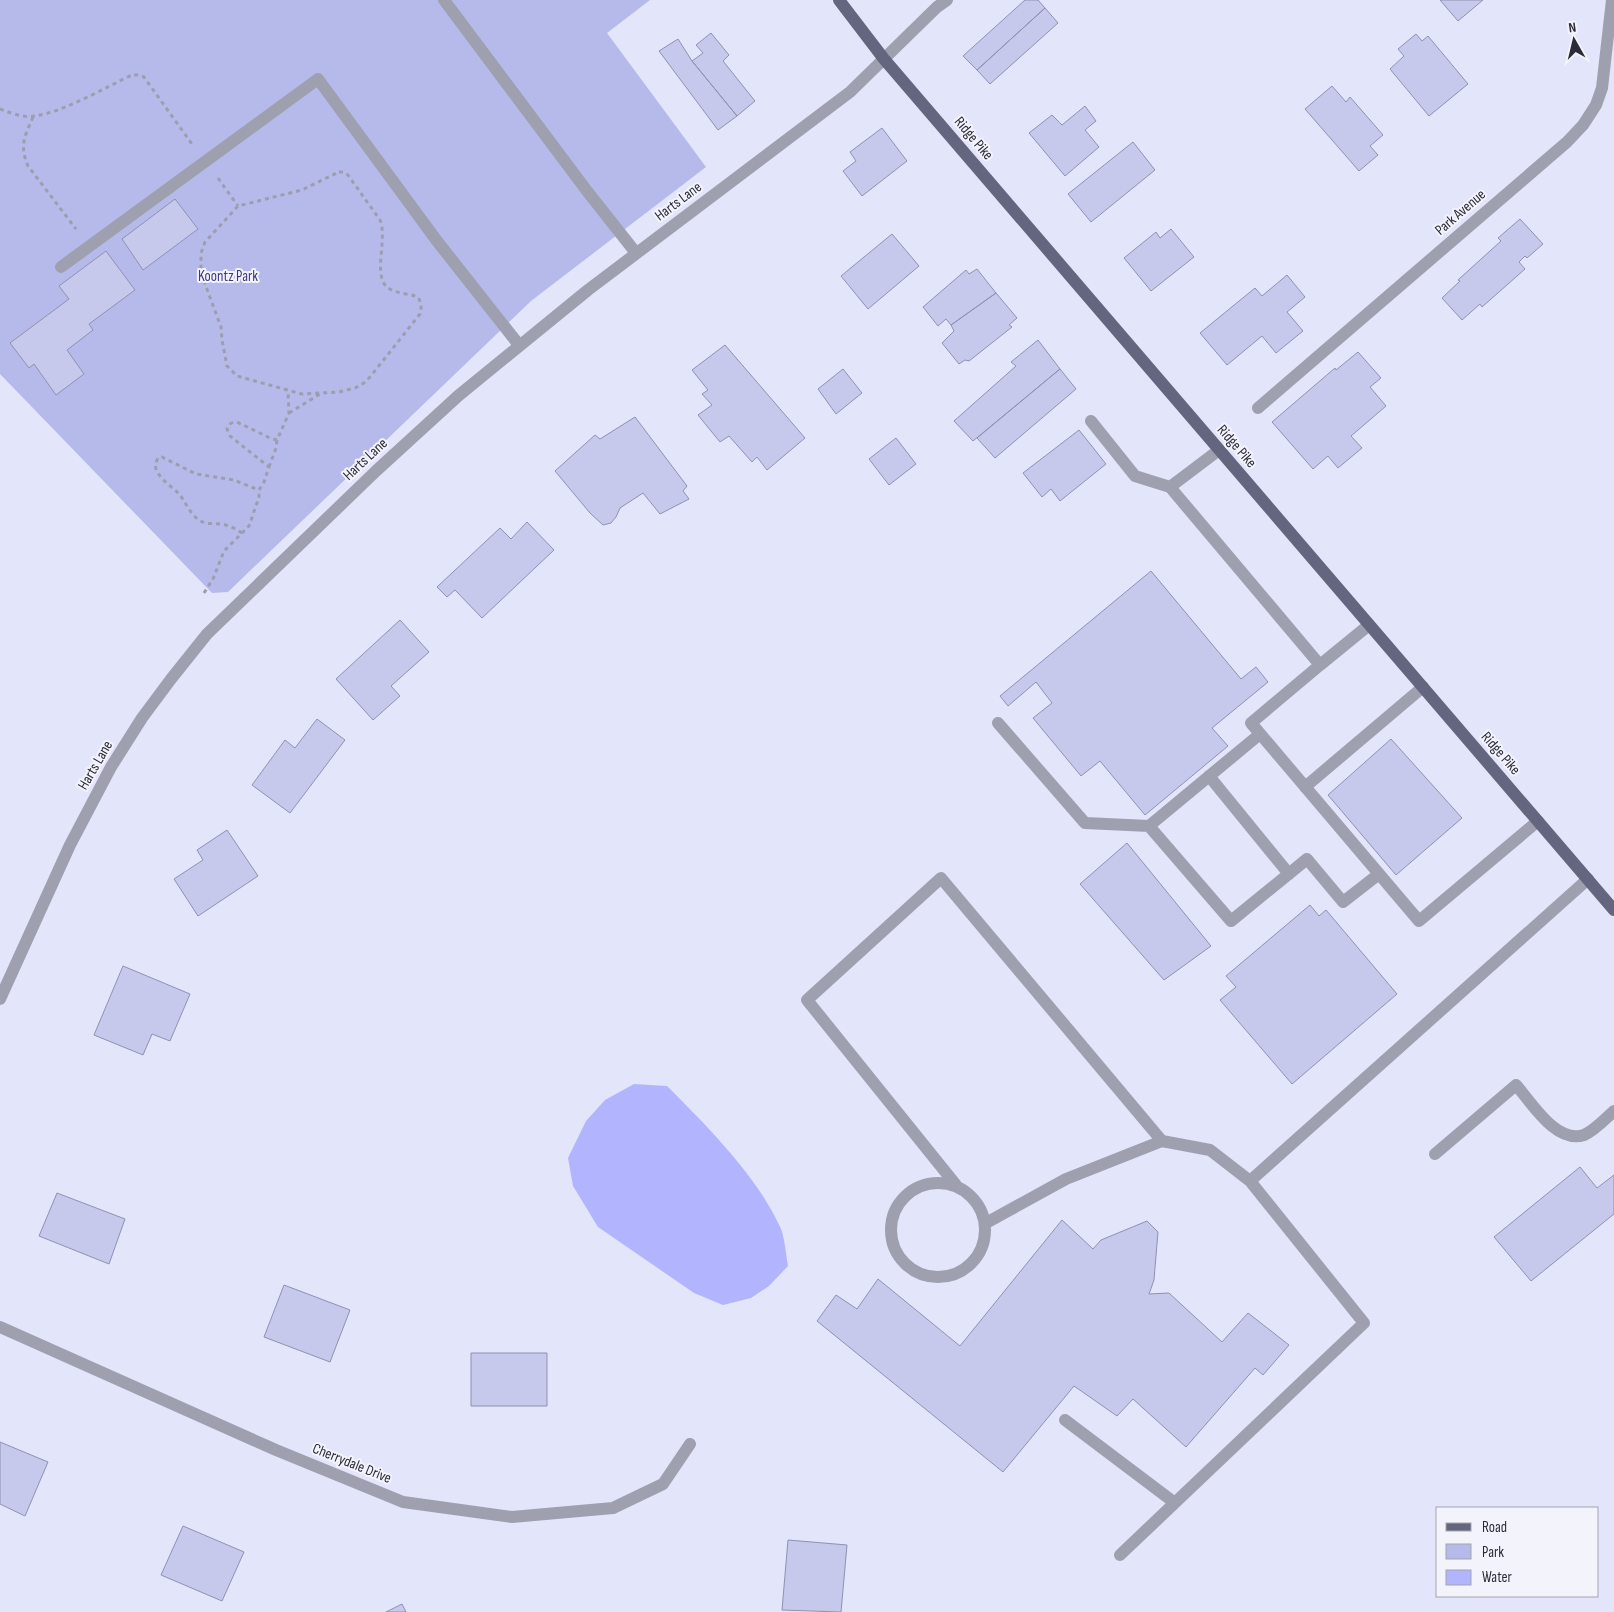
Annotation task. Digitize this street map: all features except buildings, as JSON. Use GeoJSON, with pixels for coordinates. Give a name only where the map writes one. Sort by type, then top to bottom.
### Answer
{"type":"FeatureCollection","features":[{"type":"Feature","properties":{"kind":"main road","name":"Ridge Pike"},"geometry":{"type":"LineString","coordinates":[[839,0],[884,58],[1614,910]]}},
{"type":"Feature","properties":{"kind":"street"},"geometry":{"type":"LineString","coordinates":[[444,0],[587,191],[636,253]]}},
{"type":"Feature","properties":{"kind":"street","name":"Harts Lane"},"geometry":{"type":"LineString","coordinates":[[0,998],[70,845],[111,768],[142,718],[207,634],[458,396],[519,345],[636,253],[850,92],[937,7],[947,0]]}},
{"type":"Feature","properties":{"kind":"street","name":"Park Avenue"},"geometry":{"type":"LineString","coordinates":[[1258,408],[1567,142],[1583,125],[1596,105],[1602,88],[1612,0]]}},
{"type":"Feature","properties":{"kind":"street"},"geometry":{"type":"LineString","coordinates":[[61,267],[318,79],[437,241],[519,345]]}},
{"type":"Feature","properties":{"kind":"street"},"geometry":{"type":"LineString","coordinates":[[1091,421],[1135,476],[1170,487],[1320,665]]}},
{"type":"Feature","properties":{"kind":"street"},"geometry":{"type":"LineString","coordinates":[[1170,487],[1219,450]]}},
{"type":"Feature","properties":{"kind":"street"},"geometry":{"type":"LineString","coordinates":[[1369,625],[1251,723],[1419,921],[1538,821]]}},
{"type":"Feature","properties":{"kind":"street"},"geometry":{"type":"LineString","coordinates":[[1305,786],[1423,686]]}},
{"type":"Feature","properties":{"kind":"street"},"geometry":{"type":"LineString","coordinates":[[998,723],[1085,823],[1149,826],[1260,734]]}},
{"type":"Feature","properties":{"kind":"street"},"geometry":{"type":"LineString","coordinates":[[1209,776],[1289,874]]}},
{"type":"Feature","properties":{"kind":"street"},"geometry":{"type":"LineString","coordinates":[[1149,826],[1231,921],[1307,859],[1343,902],[1379,874]]}},
{"type":"Feature","properties":{"kind":"street"},"geometry":{"type":"LineString","coordinates":[[956,1185],[931,1182],[908,1192],[893,1212],[890,1236],[899,1260],[920,1274],[944,1278],[967,1268],[982,1248],[986,1223],[976,1200],[956,1185],[807,1000],[941,878],[1162,1141]]}},
{"type":"Feature","properties":{"kind":"street"},"geometry":{"type":"LineString","coordinates":[[1250,1181],[1588,879]]}},
{"type":"Feature","properties":{"kind":"street"},"geometry":{"type":"LineString","coordinates":[[1435,1154],[1516,1085],[1556,1131],[1565,1135],[1583,1135],[1614,1111]]}},
{"type":"Feature","properties":{"kind":"street"},"geometry":{"type":"LineString","coordinates":[[986,1223],[1066,1179],[1162,1141],[1210,1150],[1250,1181],[1364,1323],[1120,1555]]}},
{"type":"Feature","properties":{"kind":"street","name":"Cherrydale Drive"},"geometry":{"type":"LineString","coordinates":[[0,1327],[276,1450],[403,1502],[512,1517],[613,1508],[663,1484],[690,1444]]}},
{"type":"Feature","properties":{"kind":"street"},"geometry":{"type":"LineString","coordinates":[[1065,1420],[1175,1503]]}},
{"type":"Feature","properties":{"kind":"path"},"geometry":{"type":"LineString","coordinates":[[0,109],[33,117],[66,106],[132,75],[139,74],[144,77],[197,150]]}},
{"type":"Feature","properties":{"kind":"path"},"geometry":{"type":"LineString","coordinates":[[33,117],[22,148],[28,166],[89,246]]}},
{"type":"Feature","properties":{"kind":"path"},"geometry":{"type":"LineString","coordinates":[[343,172],[348,175],[380,220],[383,228],[380,274],[383,282],[388,288],[418,297],[422,308],[420,314],[394,348],[364,383],[339,392],[302,394],[237,376],[227,366],[221,327],[204,281],[201,260],[205,242],[238,206],[302,190],[333,174],[343,172]]}},
{"type":"Feature","properties":{"kind":"path"},"geometry":{"type":"LineString","coordinates":[[216,175],[238,206]]}},
{"type":"Feature","properties":{"kind":"path"},"geometry":{"type":"LineString","coordinates":[[204,593],[213,579],[224,551],[249,526],[276,448],[277,440],[289,413],[288,391]]}},
{"type":"Feature","properties":{"kind":"path"},"geometry":{"type":"LineString","coordinates":[[289,413],[320,394]]}},
{"type":"Feature","properties":{"kind":"path"},"geometry":{"type":"LineString","coordinates":[[269,466],[230,436],[227,429],[228,425],[232,422],[237,422],[277,440]]}},
{"type":"Feature","properties":{"kind":"path"},"geometry":{"type":"LineString","coordinates":[[242,534],[235,528],[222,524],[207,524],[199,521],[179,494],[160,477],[156,469],[158,458],[162,457],[196,474],[234,480],[260,490]]}},
{"type":"Feature","properties":{"kind":"green space","name":"Koontz Park"},"geometry":{"type":"Polygon","coordinates":[[[0,0],[650,0],[607,33],[706,167],[531,301],[228,592],[212,593],[0,374],[0,0]]]}},
{"type":"Feature","properties":{"kind":"water"},"geometry":{"type":"Polygon","coordinates":[[[634,1084],[667,1086],[730,1153],[759,1190],[771,1210],[781,1229],[788,1266],[769,1286],[751,1298],[723,1305],[694,1293],[598,1227],[573,1186],[568,1158],[586,1121],[605,1100],[634,1084]]]}}]}
